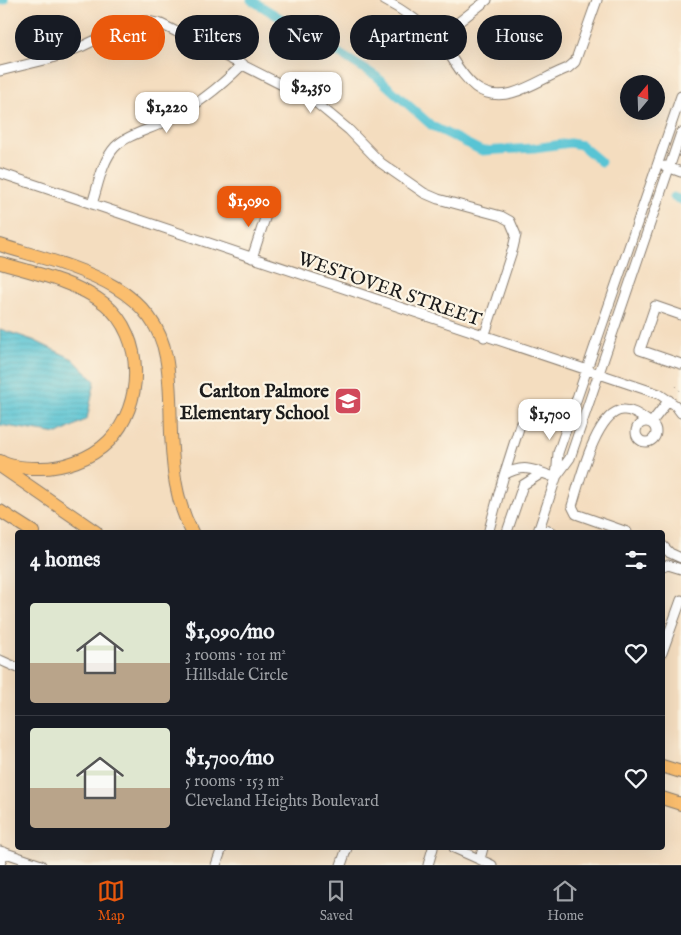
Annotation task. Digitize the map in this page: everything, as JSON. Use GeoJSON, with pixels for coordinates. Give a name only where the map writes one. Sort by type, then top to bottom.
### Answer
{"type":"FeatureCollection","features":[{"type":"Feature","properties":{"kind":"highway"},"geometry":{"type":"LineString","coordinates":[[0,244],[108,282],[144,309],[158,331],[166,357],[174,482],[182,513],[191,530]]}},
{"type":"Feature","properties":{"kind":"highway"},"geometry":{"type":"LineString","coordinates":[[0,262],[68,284],[105,304],[118,319],[130,340],[136,361],[136,375],[125,418],[114,435],[97,451],[64,466],[49,469],[27,468],[0,461]]}},
{"type":"Feature","properties":{"kind":"highway"},"geometry":{"type":"LineString","coordinates":[[0,466],[93,530]]}},
{"type":"Feature","properties":{"kind":"highway"},"geometry":{"type":"LineString","coordinates":[[0,511],[30,530]]}},
{"type":"Feature","properties":{"kind":"highway"},"geometry":{"type":"LineString","coordinates":[[0,521],[17,530]]}},
{"type":"Feature","properties":{"kind":"highway"},"geometry":{"type":"LineString","coordinates":[[665,767],[681,772]]}},
{"type":"Feature","properties":{"kind":"highway"},"geometry":{"type":"LineString","coordinates":[[665,799],[681,804]]}},
{"type":"Feature","properties":{"kind":"street"},"geometry":{"type":"LineString","coordinates":[[384,0],[408,15]]}},
{"type":"Feature","properties":{"kind":"street"},"geometry":{"type":"LineString","coordinates":[[467,16],[487,0]]}},
{"type":"Feature","properties":{"kind":"street"},"geometry":{"type":"LineString","coordinates":[[452,60],[470,83],[484,92],[511,93],[568,68],[575,62],[597,0]]}},
{"type":"Feature","properties":{"kind":"street"},"geometry":{"type":"LineString","coordinates":[[0,71],[66,52],[140,21],[161,24],[303,94],[325,109],[381,163],[406,182],[438,199],[501,216],[510,221],[516,234],[513,248],[484,336]]}},
{"type":"Feature","properties":{"kind":"street"},"geometry":{"type":"LineString","coordinates":[[92,204],[105,165],[115,148],[123,140],[166,122],[196,105],[243,64]]}},
{"type":"Feature","properties":{"kind":"street"},"geometry":{"type":"LineString","coordinates":[[538,530],[556,478],[558,453],[681,96]]}},
{"type":"Feature","properties":{"kind":"street"},"geometry":{"type":"LineString","coordinates":[[556,478],[570,458],[600,375],[681,133]]}},
{"type":"Feature","properties":{"kind":"street"},"geometry":{"type":"LineString","coordinates":[[658,163],[681,172]]}},
{"type":"Feature","properties":{"kind":"street","name":"WESTOVER STREET"},"geometry":{"type":"LineString","coordinates":[[0,173],[659,394],[669,400]]}},
{"type":"Feature","properties":{"kind":"street"},"geometry":{"type":"LineString","coordinates":[[252,258],[269,206]]}},
{"type":"Feature","properties":{"kind":"street"},"geometry":{"type":"LineString","coordinates":[[681,315],[655,306],[640,350],[681,364]]}},
{"type":"Feature","properties":{"kind":"street"},"geometry":{"type":"LineString","coordinates":[[621,530],[576,514],[572,506],[596,434],[610,415],[623,410],[637,414],[651,423],[669,400],[681,413]]}},
{"type":"Feature","properties":{"kind":"street"},"geometry":{"type":"LineString","coordinates":[[488,530],[520,425]]}},
{"type":"Feature","properties":{"kind":"street"},"geometry":{"type":"LineString","coordinates":[[504,475],[515,468],[524,467],[556,478]]}},
{"type":"Feature","properties":{"kind":"street"},"geometry":{"type":"LineString","coordinates":[[508,530],[523,485],[542,473]]}},
{"type":"Feature","properties":{"kind":"street"},"geometry":{"type":"LineString","coordinates":[[665,549],[681,558]]}},
{"type":"Feature","properties":{"kind":"street"},"geometry":{"type":"LineString","coordinates":[[665,567],[668,565],[681,569]]}},
{"type":"Feature","properties":{"kind":"street"},"geometry":{"type":"LineString","coordinates":[[665,645],[681,600]]}},
{"type":"Feature","properties":{"kind":"street"},"geometry":{"type":"LineString","coordinates":[[0,660],[15,667]]}},
{"type":"Feature","properties":{"kind":"street"},"geometry":{"type":"LineString","coordinates":[[216,865],[221,850]]}},
{"type":"Feature","properties":{"kind":"street"},"geometry":{"type":"LineString","coordinates":[[341,865],[346,850]]}},
{"type":"Feature","properties":{"kind":"street"},"geometry":{"type":"LineString","coordinates":[[428,865],[432,850]]}},
{"type":"Feature","properties":{"kind":"street"},"geometry":{"type":"LineString","coordinates":[[460,850],[492,865]]}},
{"type":"Feature","properties":{"kind":"street"},"geometry":{"type":"LineString","coordinates":[[480,859],[482,850]]}},
{"type":"Feature","properties":{"kind":"street"},"geometry":{"type":"LineString","coordinates":[[0,864],[2,851],[41,865]]}},
{"type":"Feature","properties":{"kind":"path"},"geometry":{"type":"LineString","coordinates":[[676,386],[681,392]]}},
{"type":"Feature","properties":{"kind":"water"},"geometry":{"type":"Polygon","coordinates":[[[0,329],[33,340],[73,359],[95,381],[87,419],[58,434],[0,425],[0,329]]]}},
{"type":"Feature","properties":{"kind":"waterway"},"geometry":{"type":"LineString","coordinates":[[0,1],[4,0]]}},
{"type":"Feature","properties":{"kind":"waterway"},"geometry":{"type":"LineString","coordinates":[[251,0],[376,76],[432,126],[482,151],[534,148],[570,143],[581,145],[601,162]]}},
{"type":"Feature","properties":{"kind":"waterway"},"geometry":{"type":"LineString","coordinates":[[673,197],[681,200]]}},
{"type":"Feature","properties":{"kind":"place","name":"Carlton Palmore Elementary School"},"geometry":{"type":"Point","coordinates":[348,401]}}]}
